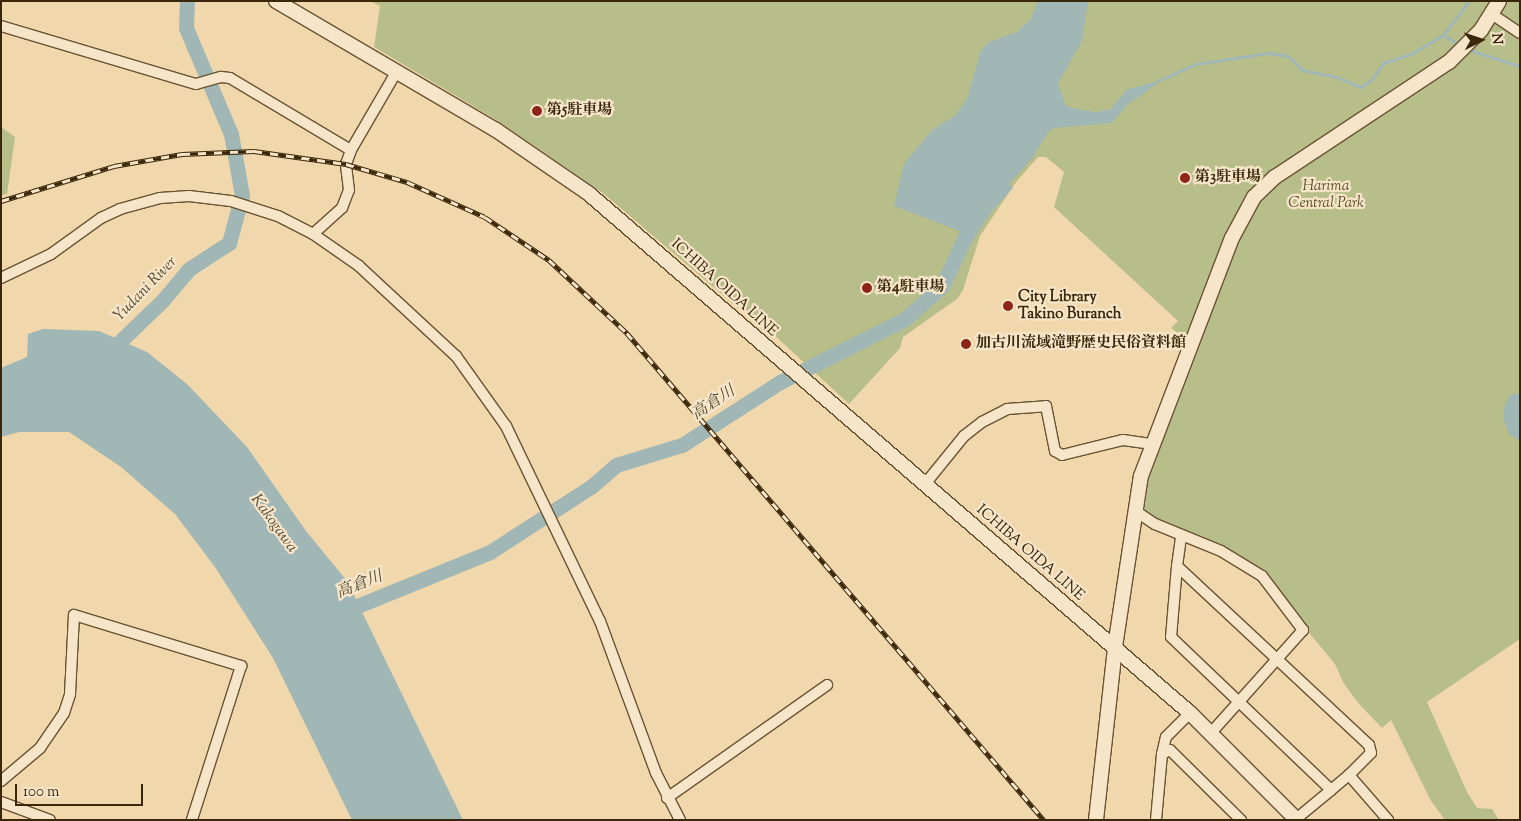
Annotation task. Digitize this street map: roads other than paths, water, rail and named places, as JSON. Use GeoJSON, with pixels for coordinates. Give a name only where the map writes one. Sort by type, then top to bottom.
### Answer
{"type":"FeatureCollection","features":[{"type":"Feature","properties":{"kind":"main road","name":"ICHIBA OIDA LINE"},"geometry":{"type":"LineString","coordinates":[[276,1],[544,161],[588,193],[1190,713],[1211,732],[1296,820]]}},
{"type":"Feature","properties":{"kind":"main road"},"geometry":{"type":"LineString","coordinates":[[1096,820],[1115,647],[1134,510],[1151,444],[1219,266],[1254,198],[1291,163],[1449,62],[1492,15],[1499,1]]}},
{"type":"Feature","properties":{"kind":"street"},"geometry":{"type":"LineString","coordinates":[[1492,15],[1520,33]]}},
{"type":"Feature","properties":{"kind":"street"},"geometry":{"type":"LineString","coordinates":[[1,26],[201,84],[222,77],[230,78],[351,150]]}},
{"type":"Feature","properties":{"kind":"street"},"geometry":{"type":"LineString","coordinates":[[313,234],[342,208],[349,190],[346,164],[351,150],[396,71]]}},
{"type":"Feature","properties":{"kind":"street"},"geometry":{"type":"LineString","coordinates":[[1,278],[51,254],[101,218],[120,209],[160,198],[189,196],[245,204],[278,216],[313,234],[359,266],[456,356],[506,426],[600,621],[667,798],[680,820]]}},
{"type":"Feature","properties":{"kind":"street"},"geometry":{"type":"LineString","coordinates":[[925,484],[964,436],[982,422],[1007,409],[1046,406],[1055,451],[1062,455],[1123,440],[1151,444]]}},
{"type":"Feature","properties":{"kind":"street"},"geometry":{"type":"LineString","coordinates":[[1134,510],[1181,536],[1221,551],[1262,576],[1303,630],[1276,657],[1211,732]]}},
{"type":"Feature","properties":{"kind":"street"},"geometry":{"type":"LineString","coordinates":[[1181,536],[1171,637],[1331,790]]}},
{"type":"Feature","properties":{"kind":"street"},"geometry":{"type":"LineString","coordinates":[[1177,566],[1369,745],[1370,753],[1349,776],[1296,820]]}},
{"type":"Feature","properties":{"kind":"street"},"geometry":{"type":"LineString","coordinates":[[1,781],[40,748],[64,713],[70,694],[74,615],[241,666],[192,820]]}},
{"type":"Feature","properties":{"kind":"street"},"geometry":{"type":"LineString","coordinates":[[667,798],[827,685]]}},
{"type":"Feature","properties":{"kind":"street"},"geometry":{"type":"LineString","coordinates":[[1156,820],[1162,754],[1166,737],[1190,713]]}},
{"type":"Feature","properties":{"kind":"street"},"geometry":{"type":"LineString","coordinates":[[1162,754],[1170,750],[1241,820]]}},
{"type":"Feature","properties":{"kind":"street"},"geometry":{"type":"LineString","coordinates":[[1349,776],[1388,820]]}},
{"type":"Feature","properties":{"kind":"street"},"geometry":{"type":"LineString","coordinates":[[1,802],[50,820]]}},
{"type":"Feature","properties":{"kind":"water"},"geometry":{"type":"Polygon","coordinates":[[[1038,1],[1088,1],[1082,41],[1058,83],[1065,104],[1072,108],[1096,112],[1111,109],[1126,90],[1164,79],[1127,105],[1112,123],[1054,128],[1048,132],[1033,157],[1009,184],[1013,188],[991,212],[973,240],[962,236],[963,233],[991,198],[962,232],[894,206],[904,164],[932,130],[954,116],[967,99],[981,50],[989,42],[1017,32],[1031,18],[1038,1]]]}},
{"type":"Feature","properties":{"kind":"water","name":"Kakogawa"},"geometry":{"type":"Polygon","coordinates":[[[43,329],[99,331],[147,352],[187,384],[247,447],[306,531],[347,581],[463,820],[352,820],[273,658],[215,567],[175,514],[121,467],[69,432],[19,432],[1,437],[1,368],[27,357],[28,334],[43,329]]]}},
{"type":"Feature","properties":{"kind":"water"},"geometry":{"type":"Polygon","coordinates":[[[1520,393],[1520,441],[1509,434],[1503,418],[1505,404],[1511,395],[1520,393]]]}},
{"type":"Feature","properties":{"kind":"waterway","name":"Yudani River"},"geometry":{"type":"LineString","coordinates":[[106,355],[163,300],[189,269],[229,243],[242,195],[231,134],[186,28],[187,1]]}},
{"type":"Feature","properties":{"kind":"waterway"},"geometry":{"type":"LineString","coordinates":[[1158,81],[1196,64],[1269,53],[1288,56],[1303,70],[1337,77],[1361,87],[1372,79],[1383,63],[1413,53],[1443,35],[1469,1]]}},
{"type":"Feature","properties":{"kind":"waterway"},"geometry":{"type":"LineString","coordinates":[[1443,35],[1460,45]]}},
{"type":"Feature","properties":{"kind":"waterway"},"geometry":{"type":"LineString","coordinates":[[1469,50],[1520,66]]}},
{"type":"Feature","properties":{"kind":"waterway","name":"高倉川"},"geometry":{"type":"LineString","coordinates":[[340,613],[490,552],[592,486],[616,465],[682,445],[780,382],[905,319],[942,286],[965,237],[973,206]]}},
{"type":"Feature","properties":{"kind":"railway"},"geometry":{"type":"LineString","coordinates":[[1,201],[114,166],[182,154],[254,151],[346,164],[407,182],[485,217],[549,260],[627,333],[1044,820]]}},
{"type":"Feature","properties":{"kind":"place","name":"第5駐車場"},"geometry":{"type":"Point","coordinates":[537,111]}},
{"type":"Feature","properties":{"kind":"place","name":"第3駐車場"},"geometry":{"type":"Point","coordinates":[1185,178]}},
{"type":"Feature","properties":{"kind":"place","name":"第4駐車場"},"geometry":{"type":"Point","coordinates":[867,288]}},
{"type":"Feature","properties":{"kind":"place","name":"City Library Takino Buranch"},"geometry":{"type":"Point","coordinates":[1008,306]}},
{"type":"Feature","properties":{"kind":"place","name":"加古川流域滝野歴史民俗資料館"},"geometry":{"type":"Point","coordinates":[966,344]}},
{"type":"Feature","properties":{"kind":"park label","name":"Harima Central Park"},"geometry":{"type":"Point","coordinates":[1326,194]}}]}
